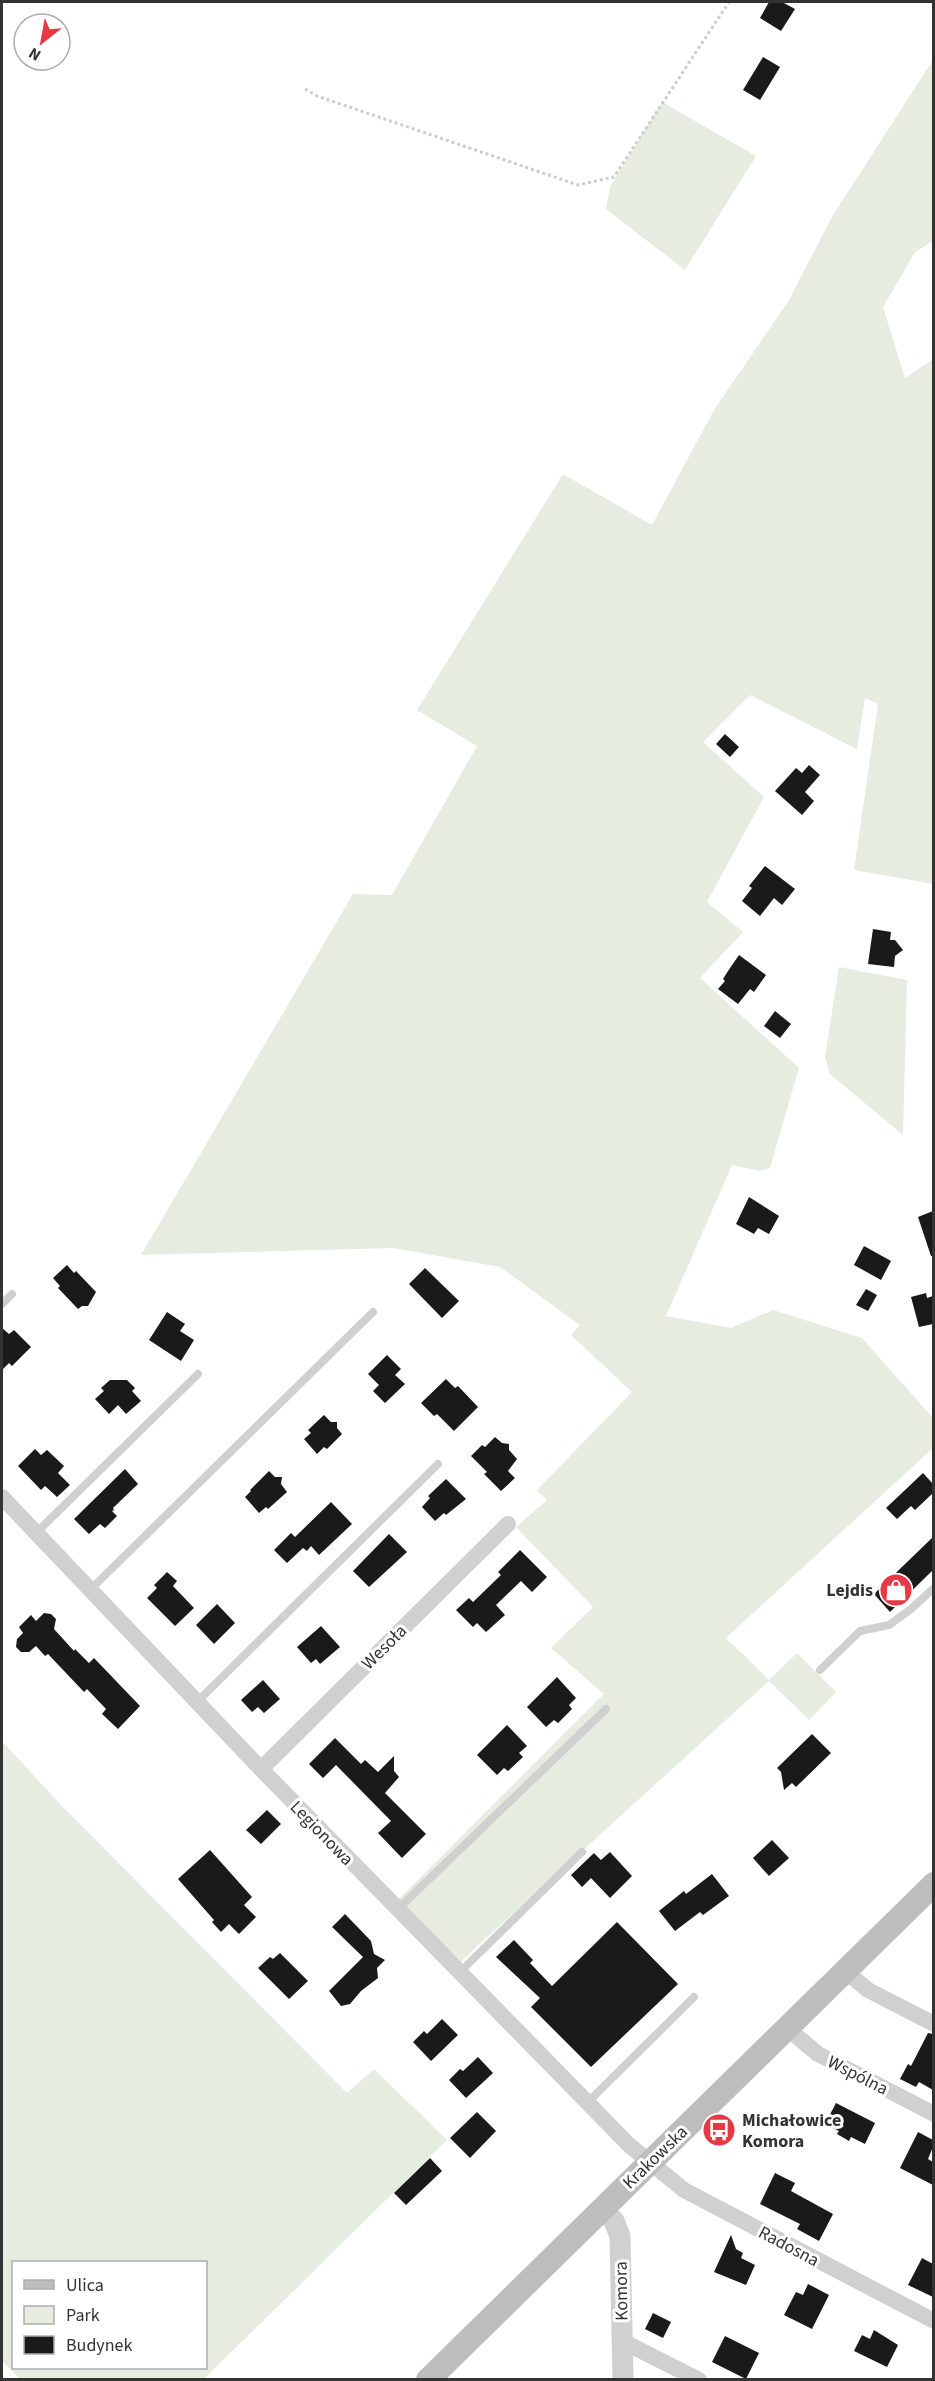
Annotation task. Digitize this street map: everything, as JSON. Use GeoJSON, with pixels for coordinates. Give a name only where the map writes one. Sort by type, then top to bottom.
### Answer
{"type":"FeatureCollection","features":[{"type":"Feature","properties":{"kind":"main road","name":"Krakowska"},"geometry":{"type":"LineString","coordinates":[[428,2379],[933,1884]]}},
{"type":"Feature","properties":{"kind":"street","name":"Legionowa"},"geometry":{"type":"LineString","coordinates":[[2,1497],[459,1973],[649,2163]]}},
{"type":"Feature","properties":{"kind":"street","name":"Wesoła"},"geometry":{"type":"LineString","coordinates":[[261,1769],[508,1524]]}},
{"type":"Feature","properties":{"kind":"street"},"geometry":{"type":"LineString","coordinates":[[845,1971],[868,1990],[933,2024]]}},
{"type":"Feature","properties":{"kind":"street","name":"Wspólna"},"geometry":{"type":"LineString","coordinates":[[788,2028],[818,2054],[933,2114]]}},
{"type":"Feature","properties":{"kind":"street","name":"Radosna"},"geometry":{"type":"LineString","coordinates":[[649,2163],[684,2190],[933,2321]]}},
{"type":"Feature","properties":{"kind":"street","name":"Komora"},"geometry":{"type":"LineString","coordinates":[[603,2208],[614,2221],[620,2236],[623,2379]]}},
{"type":"Feature","properties":{"kind":"street"},"geometry":{"type":"LineString","coordinates":[[622,2341],[699,2379]]}},
{"type":"Feature","properties":{"kind":"lane"},"geometry":{"type":"LineString","coordinates":[[2,1304],[12,1294]]}},
{"type":"Feature","properties":{"kind":"lane"},"geometry":{"type":"LineString","coordinates":[[90,1590],[374,1312]]}},
{"type":"Feature","properties":{"kind":"lane"},"geometry":{"type":"LineString","coordinates":[[36,1533],[198,1374]]}},
{"type":"Feature","properties":{"kind":"lane"},"geometry":{"type":"LineString","coordinates":[[197,1702],[438,1464]]}},
{"type":"Feature","properties":{"kind":"lane"},"geometry":{"type":"LineString","coordinates":[[820,1670],[860,1631],[889,1625],[912,1609],[933,1588]]}},
{"type":"Feature","properties":{"kind":"lane"},"geometry":{"type":"LineString","coordinates":[[398,1910],[606,1709]]}},
{"type":"Feature","properties":{"kind":"lane"},"geometry":{"type":"LineString","coordinates":[[459,1973],[582,1851]]}},
{"type":"Feature","properties":{"kind":"lane"},"geometry":{"type":"LineString","coordinates":[[587,2103],[693,1998]]}},
{"type":"Feature","properties":{"kind":"path"},"geometry":{"type":"LineString","coordinates":[[305,89],[317,96],[578,184],[614,177],[729,2]]}},
{"type":"Feature","properties":{"kind":"green space"},"geometry":{"type":"Polygon","coordinates":[[[933,60],[933,241],[915,252],[883,307],[905,378],[933,359],[933,884],[854,870],[878,704],[865,698],[857,749],[750,695],[703,742],[764,797],[707,902],[743,932],[700,978],[799,1068],[770,1168],[759,1171],[732,1165],[666,1316],[731,1328],[773,1310],[862,1338],[933,1418],[933,1448],[726,1638],[769,1680],[797,1653],[836,1692],[809,1720],[769,1681],[460,1962],[398,1900],[604,1694],[551,1648],[593,1607],[516,1527],[547,1500],[537,1490],[632,1392],[571,1335],[580,1325],[500,1267],[393,1248],[141,1255],[353,894],[392,895],[477,746],[417,710],[563,474],[652,525],[714,410],[789,300],[833,215],[933,60]]]}},
{"type":"Feature","properties":{"kind":"green space"},"geometry":{"type":"Polygon","coordinates":[[[662,102],[756,156],[685,270],[606,209],[610,187],[662,102]]]}},
{"type":"Feature","properties":{"kind":"green space"},"geometry":{"type":"Polygon","coordinates":[[[839,967],[907,980],[903,1135],[830,1074],[825,1057],[839,967]]]}},
{"type":"Feature","properties":{"kind":"green space"},"geometry":{"type":"Polygon","coordinates":[[[2,1741],[59,1803],[347,2093],[374,2069],[447,2140],[204,2379],[20,2379],[2,2361],[2,1741]]]}},
{"type":"Feature","properties":{"kind":"building"},"geometry":{"type":"Polygon","coordinates":[[[769,2],[782,2],[795,9],[781,31],[760,18],[769,2]]]}},
{"type":"Feature","properties":{"kind":"building"},"geometry":{"type":"Polygon","coordinates":[[[763,57],[780,67],[760,100],[743,90],[763,57]]]}},
{"type":"Feature","properties":{"kind":"building"},"geometry":{"type":"Polygon","coordinates":[[[725,734],[739,747],[730,757],[716,744],[725,734]]]}},
{"type":"Feature","properties":{"kind":"building"},"geometry":{"type":"Polygon","coordinates":[[[809,765],[820,775],[805,792],[814,801],[802,815],[775,791],[796,768],[802,773],[809,765]]]}},
{"type":"Feature","properties":{"kind":"building"},"geometry":{"type":"Polygon","coordinates":[[[765,866],[795,889],[782,905],[774,898],[760,916],[742,901],[752,888],[749,886],[765,866]]]}},
{"type":"Feature","properties":{"kind":"building"},"geometry":{"type":"Polygon","coordinates":[[[873,929],[891,932],[890,940],[895,940],[903,950],[895,956],[894,967],[868,964],[873,929]]]}},
{"type":"Feature","properties":{"kind":"building"},"geometry":{"type":"Polygon","coordinates":[[[739,955],[766,975],[754,992],[750,989],[738,1004],[718,989],[739,955]]]}},
{"type":"Feature","properties":{"kind":"building"},"geometry":{"type":"Polygon","coordinates":[[[775,1011],[791,1024],[780,1038],[764,1026],[775,1011]]]}},
{"type":"Feature","properties":{"kind":"building"},"geometry":{"type":"Polygon","coordinates":[[[749,1197],[779,1216],[769,1234],[758,1228],[754,1234],[736,1224],[749,1197]]]}},
{"type":"Feature","properties":{"kind":"building"},"geometry":{"type":"Polygon","coordinates":[[[933,1211],[933,1256],[931,1256],[918,1217],[933,1211]]]}},
{"type":"Feature","properties":{"kind":"building"},"geometry":{"type":"Polygon","coordinates":[[[864,1246],[891,1261],[881,1280],[854,1265],[864,1246]]]}},
{"type":"Feature","properties":{"kind":"building"},"geometry":{"type":"Polygon","coordinates":[[[67,1265],[96,1292],[88,1306],[78,1309],[58,1288],[60,1286],[53,1278],[67,1265]]]}},
{"type":"Feature","properties":{"kind":"building"},"geometry":{"type":"Polygon","coordinates":[[[425,1268],[459,1301],[442,1318],[409,1284],[425,1268]]]}},
{"type":"Feature","properties":{"kind":"building"},"geometry":{"type":"Polygon","coordinates":[[[866,1289],[877,1295],[868,1311],[856,1305],[866,1289]]]}},
{"type":"Feature","properties":{"kind":"building"},"geometry":{"type":"Polygon","coordinates":[[[926,1293],[927,1298],[933,1296],[933,1324],[919,1327],[911,1297],[926,1293]]]}},
{"type":"Feature","properties":{"kind":"building"},"geometry":{"type":"Polygon","coordinates":[[[167,1312],[185,1324],[180,1331],[194,1340],[181,1361],[149,1340],[167,1312]]]}},
{"type":"Feature","properties":{"kind":"building"},"geometry":{"type":"Polygon","coordinates":[[[2,1328],[9,1334],[14,1330],[31,1347],[12,1366],[9,1363],[2,1370],[2,1328]]]}},
{"type":"Feature","properties":{"kind":"building"},"geometry":{"type":"Polygon","coordinates":[[[387,1355],[401,1369],[395,1375],[405,1384],[385,1403],[373,1391],[379,1385],[368,1374],[387,1355]]]}},
{"type":"Feature","properties":{"kind":"building"},"geometry":{"type":"Polygon","coordinates":[[[446,1379],[455,1388],[458,1386],[478,1407],[454,1431],[437,1414],[434,1416],[421,1403],[446,1379]]]}},
{"type":"Feature","properties":{"kind":"building"},"geometry":{"type":"Polygon","coordinates":[[[110,1380],[127,1380],[135,1388],[132,1391],[141,1401],[126,1414],[118,1405],[109,1414],[95,1399],[104,1391],[101,1388],[110,1380]]]}},
{"type":"Feature","properties":{"kind":"building"},"geometry":{"type":"Polygon","coordinates":[[[324,1415],[331,1422],[337,1422],[337,1428],[342,1434],[327,1449],[324,1447],[317,1454],[304,1439],[311,1433],[308,1430],[324,1415]]]}},
{"type":"Feature","properties":{"kind":"building"},"geometry":{"type":"Polygon","coordinates":[[[495,1437],[502,1443],[509,1444],[509,1450],[517,1459],[508,1471],[515,1478],[501,1491],[484,1474],[487,1472],[471,1456],[495,1437]]]}},
{"type":"Feature","properties":{"kind":"building"},"geometry":{"type":"Polygon","coordinates":[[[35,1449],[41,1455],[47,1450],[64,1466],[58,1473],[70,1485],[57,1497],[45,1486],[41,1490],[18,1466],[35,1449]]]}},
{"type":"Feature","properties":{"kind":"building"},"geometry":{"type":"Polygon","coordinates":[[[125,1469],[138,1484],[113,1508],[112,1511],[117,1516],[105,1528],[100,1524],[89,1534],[74,1519],[125,1469]]]}},
{"type":"Feature","properties":{"kind":"building"},"geometry":{"type":"Polygon","coordinates":[[[269,1471],[275,1477],[282,1477],[281,1484],[287,1492],[268,1509],[266,1507],[259,1513],[245,1497],[269,1471]]]}},
{"type":"Feature","properties":{"kind":"building"},"geometry":{"type":"Polygon","coordinates":[[[923,1473],[933,1484],[933,1493],[915,1510],[911,1506],[897,1519],[886,1508],[923,1473]]]}},
{"type":"Feature","properties":{"kind":"building"},"geometry":{"type":"Polygon","coordinates":[[[446,1479],[466,1499],[435,1521],[422,1507],[430,1498],[428,1496],[446,1479]]]}},
{"type":"Feature","properties":{"kind":"building"},"geometry":{"type":"Polygon","coordinates":[[[331,1502],[352,1524],[319,1555],[311,1546],[307,1551],[303,1548],[287,1563],[274,1550],[291,1533],[295,1537],[331,1502]]]}},
{"type":"Feature","properties":{"kind":"building"},"geometry":{"type":"Polygon","coordinates":[[[389,1534],[407,1552],[369,1587],[353,1571],[389,1534]]]}},
{"type":"Feature","properties":{"kind":"building"},"geometry":{"type":"Polygon","coordinates":[[[933,1537],[933,1570],[890,1612],[874,1594],[933,1537]]]}},
{"type":"Feature","properties":{"kind":"building"},"geometry":{"type":"Polygon","coordinates":[[[520,1550],[547,1577],[532,1592],[521,1581],[496,1605],[505,1615],[486,1632],[477,1623],[473,1627],[456,1610],[469,1598],[473,1602],[501,1575],[498,1572],[520,1550]]]}},
{"type":"Feature","properties":{"kind":"building"},"geometry":{"type":"Polygon","coordinates":[[[167,1572],[177,1581],[173,1586],[194,1608],[175,1626],[147,1598],[157,1588],[154,1585],[167,1572]]]}},
{"type":"Feature","properties":{"kind":"building"},"geometry":{"type":"Polygon","coordinates":[[[217,1604],[235,1623],[214,1644],[196,1625],[217,1604]]]}},
{"type":"Feature","properties":{"kind":"building"},"geometry":{"type":"Polygon","coordinates":[[[44,1613],[51,1614],[56,1619],[54,1629],[74,1651],[75,1649],[89,1663],[94,1658],[140,1706],[118,1729],[102,1714],[106,1709],[87,1689],[84,1692],[48,1654],[45,1656],[36,1646],[29,1652],[21,1652],[16,1647],[17,1639],[23,1633],[19,1627],[31,1615],[36,1621],[44,1613]]]}},
{"type":"Feature","properties":{"kind":"building"},"geometry":{"type":"Polygon","coordinates":[[[321,1626],[340,1647],[320,1664],[316,1659],[311,1663],[297,1647],[321,1626]]]}},
{"type":"Feature","properties":{"kind":"building"},"geometry":{"type":"Polygon","coordinates":[[[557,1677],[576,1698],[569,1705],[572,1709],[558,1723],[554,1720],[546,1727],[527,1707],[557,1677]]]}},
{"type":"Feature","properties":{"kind":"building"},"geometry":{"type":"Polygon","coordinates":[[[263,1680],[280,1699],[264,1713],[258,1707],[252,1712],[241,1700],[263,1680]]]}},
{"type":"Feature","properties":{"kind":"building"},"geometry":{"type":"Polygon","coordinates":[[[507,1725],[527,1746],[519,1753],[523,1757],[508,1771],[504,1768],[497,1775],[477,1755],[507,1725]]]}},
{"type":"Feature","properties":{"kind":"building"},"geometry":{"type":"Polygon","coordinates":[[[812,1734],[831,1753],[796,1787],[792,1783],[784,1790],[781,1772],[777,1768],[812,1734]]]}},
{"type":"Feature","properties":{"kind":"building"},"geometry":{"type":"Polygon","coordinates":[[[335,1738],[361,1764],[365,1760],[378,1772],[394,1756],[394,1771],[399,1777],[385,1793],[426,1834],[402,1858],[378,1833],[391,1821],[336,1765],[323,1778],[309,1764],[335,1738]]]}},
{"type":"Feature","properties":{"kind":"building"},"geometry":{"type":"Polygon","coordinates":[[[267,1810],[281,1824],[261,1844],[246,1830],[267,1810]]]}},
{"type":"Feature","properties":{"kind":"building"},"geometry":{"type":"Polygon","coordinates":[[[772,1840],[789,1858],[769,1876],[753,1858],[772,1840]]]}},
{"type":"Feature","properties":{"kind":"building"},"geometry":{"type":"Polygon","coordinates":[[[210,1850],[252,1897],[244,1905],[256,1917],[239,1934],[229,1924],[221,1932],[212,1922],[214,1920],[178,1879],[210,1850]]]}},
{"type":"Feature","properties":{"kind":"building"},"geometry":{"type":"Polygon","coordinates":[[[610,1852],[632,1876],[610,1898],[591,1878],[582,1887],[571,1875],[594,1853],[601,1860],[610,1852]]]}},
{"type":"Feature","properties":{"kind":"building"},"geometry":{"type":"Polygon","coordinates":[[[712,1874],[729,1896],[703,1915],[700,1912],[675,1931],[659,1911],[684,1891],[686,1894],[712,1874]]]}},
{"type":"Feature","properties":{"kind":"building"},"geometry":{"type":"Polygon","coordinates":[[[345,1914],[371,1941],[374,1954],[385,1960],[377,1968],[378,1978],[361,1991],[350,2004],[341,2006],[329,1991],[363,1957],[332,1927],[345,1914]]]}},
{"type":"Feature","properties":{"kind":"building"},"geometry":{"type":"Polygon","coordinates":[[[617,1922],[678,1984],[591,2067],[531,2007],[540,1998],[496,1957],[514,1940],[533,1960],[530,1963],[552,1986],[617,1922]]]}},
{"type":"Feature","properties":{"kind":"building"},"geometry":{"type":"Polygon","coordinates":[[[280,1953],[308,1981],[289,1999],[258,1968],[270,1957],[273,1959],[280,1953]]]}},
{"type":"Feature","properties":{"kind":"building"},"geometry":{"type":"Polygon","coordinates":[[[442,2019],[458,2035],[431,2061],[413,2042],[424,2031],[427,2034],[442,2019]]]}},
{"type":"Feature","properties":{"kind":"building"},"geometry":{"type":"Polygon","coordinates":[[[928,2033],[933,2034],[933,2090],[919,2082],[916,2087],[900,2079],[908,2064],[911,2066],[928,2033]]]}},
{"type":"Feature","properties":{"kind":"building"},"geometry":{"type":"Polygon","coordinates":[[[478,2057],[493,2073],[466,2098],[449,2080],[478,2057]]]}},
{"type":"Feature","properties":{"kind":"building"},"geometry":{"type":"Polygon","coordinates":[[[836,2103],[875,2123],[865,2144],[851,2137],[849,2141],[837,2134],[839,2131],[825,2124],[836,2103]]]}},
{"type":"Feature","properties":{"kind":"building"},"geometry":{"type":"Polygon","coordinates":[[[477,2112],[496,2131],[470,2158],[450,2138],[477,2112]]]}},
{"type":"Feature","properties":{"kind":"building"},"geometry":{"type":"Polygon","coordinates":[[[918,2132],[933,2140],[928,2159],[933,2162],[933,2185],[900,2168],[918,2132]]]}},
{"type":"Feature","properties":{"kind":"building"},"geometry":{"type":"Polygon","coordinates":[[[430,2158],[442,2171],[406,2205],[394,2193],[430,2158]]]}},
{"type":"Feature","properties":{"kind":"building"},"geometry":{"type":"Polygon","coordinates":[[[775,2173],[795,2183],[791,2191],[833,2214],[819,2241],[797,2229],[800,2224],[760,2204],[775,2173]]]}},
{"type":"Feature","properties":{"kind":"building"},"geometry":{"type":"Polygon","coordinates":[[[731,2235],[736,2249],[743,2253],[741,2258],[755,2265],[746,2285],[714,2272],[731,2235]]]}},
{"type":"Feature","properties":{"kind":"building"},"geometry":{"type":"Polygon","coordinates":[[[922,2258],[933,2264],[933,2297],[908,2285],[922,2258]]]}},
{"type":"Feature","properties":{"kind":"building"},"geometry":{"type":"Polygon","coordinates":[[[808,2284],[829,2295],[812,2329],[784,2315],[796,2292],[803,2295],[808,2284]]]}},
{"type":"Feature","properties":{"kind":"building"},"geometry":{"type":"Polygon","coordinates":[[[653,2313],[671,2322],[663,2338],[645,2329],[653,2313]]]}},
{"type":"Feature","properties":{"kind":"building"},"geometry":{"type":"Polygon","coordinates":[[[874,2330],[898,2345],[887,2367],[854,2351],[862,2335],[870,2339],[874,2330]]]}},
{"type":"Feature","properties":{"kind":"building"},"geometry":{"type":"Polygon","coordinates":[[[725,2336],[759,2353],[746,2379],[712,2362],[725,2336]]]}},
{"type":"Feature","properties":{"kind":"place","name":"Lejdis"},"geometry":{"type":"Point","coordinates":[896,1590]}},
{"type":"Feature","properties":{"kind":"place","name":"Michałowice Komora"},"geometry":{"type":"Point","coordinates":[719,2130]}}]}
